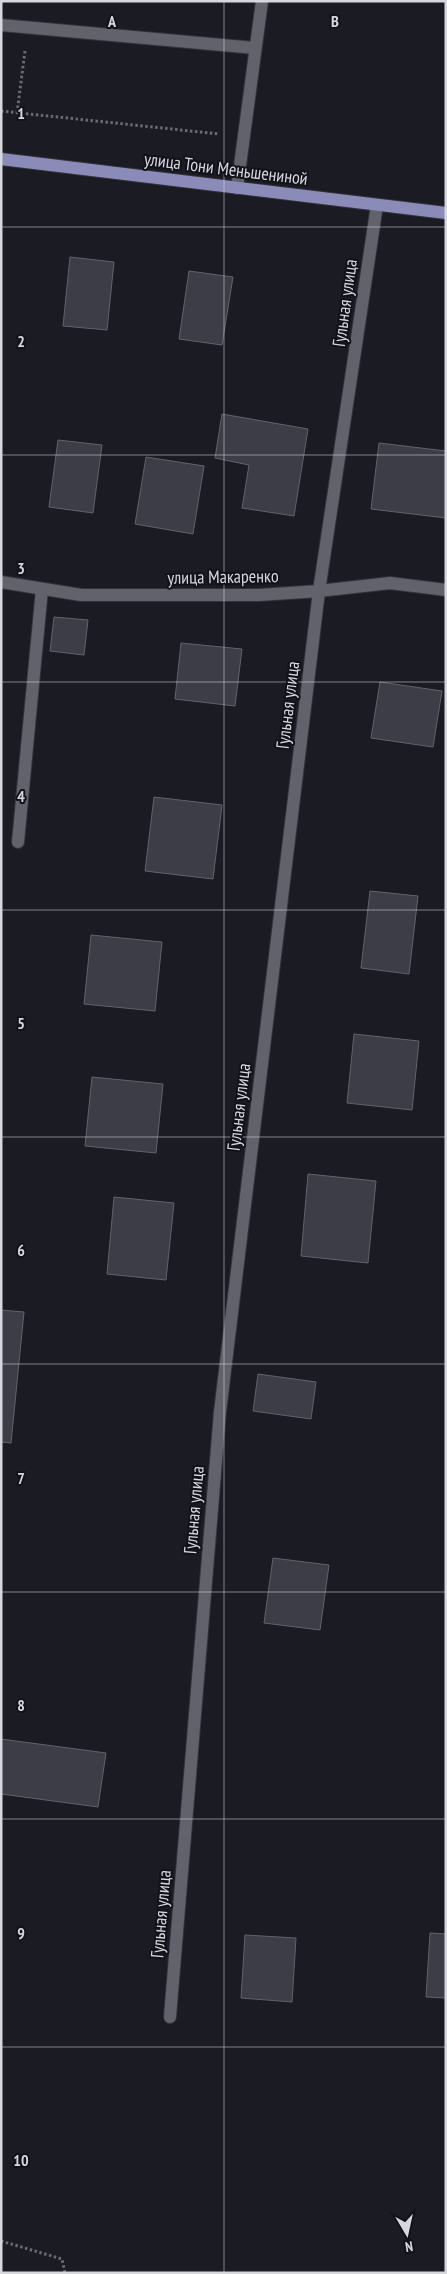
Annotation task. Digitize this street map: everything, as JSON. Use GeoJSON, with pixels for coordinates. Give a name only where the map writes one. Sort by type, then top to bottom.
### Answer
{"type":"FeatureCollection","features":[{"type":"Feature","properties":{"kind":"main road","name":"улица Тони Меньшениной"},"geometry":{"type":"LineString","coordinates":[[1,159],[446,213]]}},
{"type":"Feature","properties":{"kind":"street"},"geometry":{"type":"LineString","coordinates":[[237,188],[262,1]]}},
{"type":"Feature","properties":{"kind":"street"},"geometry":{"type":"LineString","coordinates":[[1,25],[256,48]]}},
{"type":"Feature","properties":{"kind":"street","name":"Гульная улица"},"geometry":{"type":"LineString","coordinates":[[170,2017],[220,1412],[319,591],[377,205]]}},
{"type":"Feature","properties":{"kind":"street","name":"улица Макаренко"},"geometry":{"type":"LineString","coordinates":[[1,582],[81,595],[259,595],[390,583],[446,590]]}},
{"type":"Feature","properties":{"kind":"street"},"geometry":{"type":"LineString","coordinates":[[18,842],[42,589]]}},
{"type":"Feature","properties":{"kind":"path"},"geometry":{"type":"LineString","coordinates":[[17,113],[28,28]]}},
{"type":"Feature","properties":{"kind":"path"},"geometry":{"type":"LineString","coordinates":[[1,111],[244,137]]}},
{"type":"Feature","properties":{"kind":"path"},"geometry":{"type":"LineString","coordinates":[[1,2241],[62,2259],[65,2273]]}},
{"type":"Feature","properties":{"kind":"building"},"geometry":{"type":"Polygon","coordinates":[[[70,257],[114,262],[107,330],[63,326],[70,257]]]}},
{"type":"Feature","properties":{"kind":"building"},"geometry":{"type":"Polygon","coordinates":[[[189,271],[233,277],[222,345],[179,339],[189,271]]]}},
{"type":"Feature","properties":{"kind":"building"},"geometry":{"type":"Polygon","coordinates":[[[222,414],[308,429],[294,516],[242,508],[249,465],[215,458],[222,414]]]}},
{"type":"Feature","properties":{"kind":"building"},"geometry":{"type":"Polygon","coordinates":[[[58,440],[102,445],[93,513],[49,507],[58,440]]]}},
{"type":"Feature","properties":{"kind":"building"},"geometry":{"type":"Polygon","coordinates":[[[379,443],[446,451],[446,518],[371,509],[379,443]]]}},
{"type":"Feature","properties":{"kind":"building"},"geometry":{"type":"Polygon","coordinates":[[[146,457],[204,466],[193,534],[135,524],[146,457]]]}},
{"type":"Feature","properties":{"kind":"building"},"geometry":{"type":"Polygon","coordinates":[[[54,617],[88,620],[84,655],[50,651],[54,617]]]}},
{"type":"Feature","properties":{"kind":"building"},"geometry":{"type":"Polygon","coordinates":[[[181,643],[242,649],[235,706],[175,699],[181,643]]]}},
{"type":"Feature","properties":{"kind":"building"},"geometry":{"type":"Polygon","coordinates":[[[380,682],[442,691],[433,747],[371,738],[380,682]]]}},
{"type":"Feature","properties":{"kind":"building"},"geometry":{"type":"Polygon","coordinates":[[[154,797],[222,805],[213,879],[145,871],[154,797]]]}},
{"type":"Feature","properties":{"kind":"building"},"geometry":{"type":"Polygon","coordinates":[[[370,891],[418,896],[409,974],[361,968],[370,891]]]}},
{"type":"Feature","properties":{"kind":"building"},"geometry":{"type":"Polygon","coordinates":[[[91,935],[162,942],[155,1011],[84,1004],[91,935]]]}},
{"type":"Feature","properties":{"kind":"building"},"geometry":{"type":"Polygon","coordinates":[[[354,1034],[419,1041],[412,1110],[347,1103],[354,1034]]]}},
{"type":"Feature","properties":{"kind":"building"},"geometry":{"type":"Polygon","coordinates":[[[92,1077],[163,1084],[156,1153],[85,1146],[92,1077]]]}},
{"type":"Feature","properties":{"kind":"building"},"geometry":{"type":"Polygon","coordinates":[[[308,1174],[376,1181],[368,1263],[301,1256],[308,1174]]]}},
{"type":"Feature","properties":{"kind":"building"},"geometry":{"type":"Polygon","coordinates":[[[114,1197],[174,1203],[166,1280],[107,1274],[114,1197]]]}},
{"type":"Feature","properties":{"kind":"building"},"geometry":{"type":"Polygon","coordinates":[[[1,1310],[24,1312],[11,1443],[1,1442],[1,1310]]]}},
{"type":"Feature","properties":{"kind":"building"},"geometry":{"type":"Polygon","coordinates":[[[258,1374],[316,1382],[311,1419],[253,1411],[258,1374]]]}},
{"type":"Feature","properties":{"kind":"building"},"geometry":{"type":"Polygon","coordinates":[[[273,1558],[329,1565],[320,1630],[264,1623],[273,1558]]]}},
{"type":"Feature","properties":{"kind":"building"},"geometry":{"type":"Polygon","coordinates":[[[1,1739],[106,1753],[98,1807],[1,1794],[1,1739]]]}},
{"type":"Feature","properties":{"kind":"building"},"geometry":{"type":"Polygon","coordinates":[[[430,1933],[446,1934],[446,1998],[426,1997],[430,1933]]]}},
{"type":"Feature","properties":{"kind":"building"},"geometry":{"type":"Polygon","coordinates":[[[245,1935],[296,1938],[292,2002],[241,1998],[245,1935]]]}}]}
